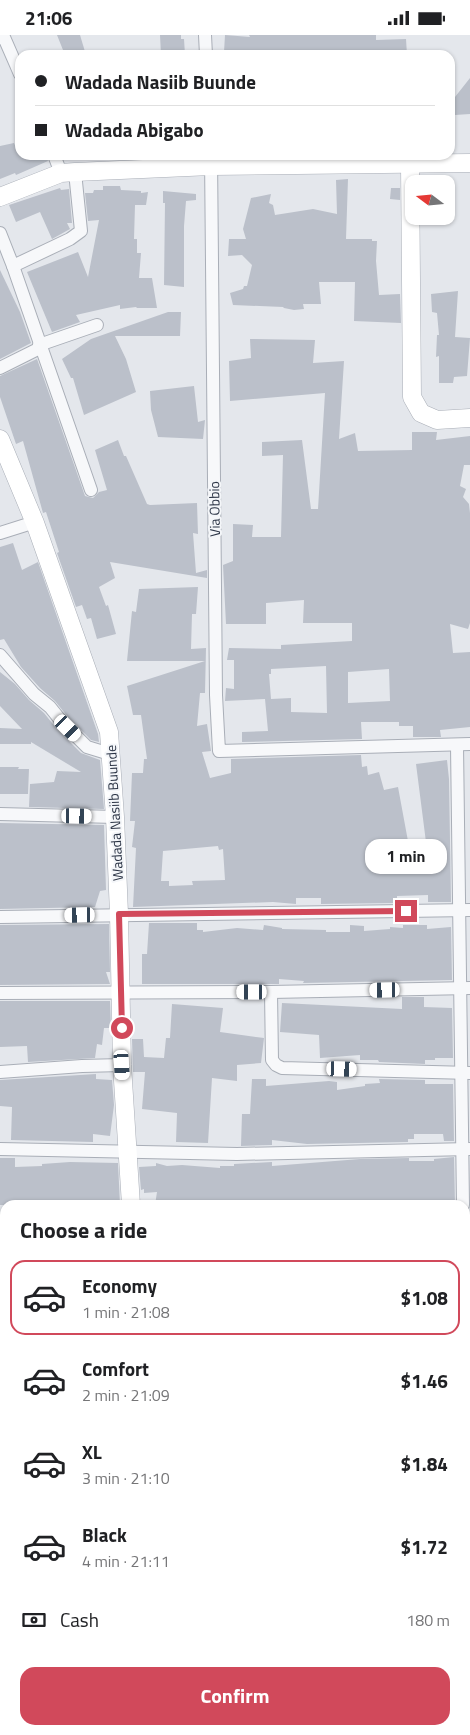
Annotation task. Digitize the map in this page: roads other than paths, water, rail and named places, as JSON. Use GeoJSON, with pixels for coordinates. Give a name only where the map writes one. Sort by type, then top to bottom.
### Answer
{"type":"FeatureCollection","features":[{"type":"Feature","properties":{"kind":"street"},"geometry":{"type":"LineString","coordinates":[[0,37],[3,35],[15,63]]}},
{"type":"Feature","properties":{"kind":"street"},"geometry":{"type":"LineString","coordinates":[[205,35],[206,50]]}},
{"type":"Feature","properties":{"kind":"street"},"geometry":{"type":"LineString","coordinates":[[13,266],[70,239],[82,231],[68,173],[58,160]]}},
{"type":"Feature","properties":{"kind":"street"},"geometry":{"type":"LineString","coordinates":[[0,197],[68,173],[211,160],[470,163]]}},
{"type":"Feature","properties":{"kind":"street","name":"Via Obbio"},"geometry":{"type":"LineString","coordinates":[[211,160],[218,751],[457,745]]}},
{"type":"Feature","properties":{"kind":"street"},"geometry":{"type":"LineString","coordinates":[[410,163],[412,397],[421,413],[437,420],[470,418]]}},
{"type":"Feature","properties":{"kind":"street"},"geometry":{"type":"LineString","coordinates":[[0,233],[90,490]]}},
{"type":"Feature","properties":{"kind":"street"},"geometry":{"type":"LineString","coordinates":[[0,368],[40,347],[96,325]]}},
{"type":"Feature","properties":{"kind":"street","name":"Wadada Nasiib Buunde"},"geometry":{"type":"LineString","coordinates":[[0,439],[4,462],[34,522],[109,732],[119,914],[122,1065],[131,1200]]}},
{"type":"Feature","properties":{"kind":"street"},"geometry":{"type":"LineString","coordinates":[[0,533],[34,522]]}},
{"type":"Feature","properties":{"kind":"street"},"geometry":{"type":"LineString","coordinates":[[0,655],[34,695],[50,707],[87,747],[110,754]]}},
{"type":"Feature","properties":{"kind":"street"},"geometry":{"type":"LineString","coordinates":[[463,1200],[466,1149],[465,910],[457,745],[470,744]]}},
{"type":"Feature","properties":{"kind":"street"},"geometry":{"type":"LineString","coordinates":[[0,814],[115,817]]}},
{"type":"Feature","properties":{"kind":"street"},"geometry":{"type":"LineString","coordinates":[[0,917],[465,910]]}},
{"type":"Feature","properties":{"kind":"street"},"geometry":{"type":"LineString","coordinates":[[0,993],[271,992],[466,988]]}},
{"type":"Feature","properties":{"kind":"street"},"geometry":{"type":"LineString","coordinates":[[271,992],[272,1060],[282,1068],[466,1073]]}},
{"type":"Feature","properties":{"kind":"street"},"geometry":{"type":"LineString","coordinates":[[0,1072],[122,1065]]}},
{"type":"Feature","properties":{"kind":"street"},"geometry":{"type":"LineString","coordinates":[[0,1149],[237,1154],[466,1149]]}}]}
